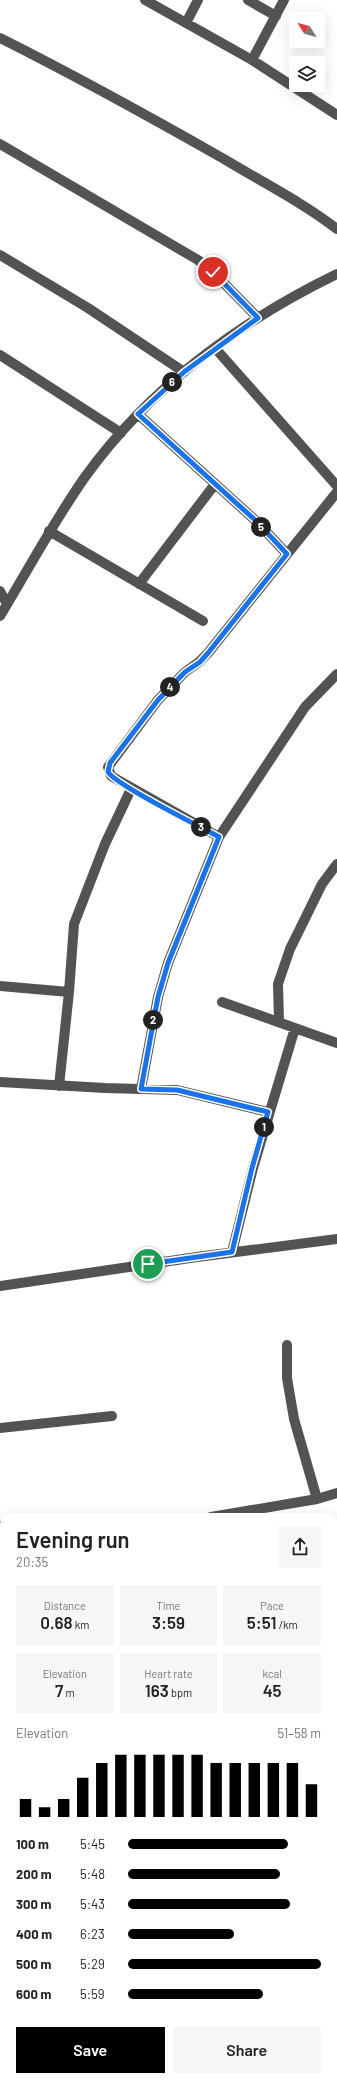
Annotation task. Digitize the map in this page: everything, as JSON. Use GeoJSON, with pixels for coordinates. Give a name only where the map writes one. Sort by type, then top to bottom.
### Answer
{"type":"FeatureCollection","features":[{"type":"Feature","properties":{"kind":"street"},"geometry":{"type":"LineString","coordinates":[[145,0],[252,60],[337,115]]}},
{"type":"Feature","properties":{"kind":"street"},"geometry":{"type":"LineString","coordinates":[[186,23],[198,0]]}},
{"type":"Feature","properties":{"kind":"street"},"geometry":{"type":"LineString","coordinates":[[248,0],[276,16]]}},
{"type":"Feature","properties":{"kind":"street"},"geometry":{"type":"LineString","coordinates":[[252,60],[284,0]]}},
{"type":"Feature","properties":{"kind":"street"},"geometry":{"type":"LineString","coordinates":[[0,38],[65,71],[176,132],[309,209],[336,228]]}},
{"type":"Feature","properties":{"kind":"street"},"geometry":{"type":"LineString","coordinates":[[0,144],[198,260],[213,272],[258,318]]}},
{"type":"Feature","properties":{"kind":"street"},"geometry":{"type":"LineString","coordinates":[[0,255],[88,308],[184,372]]}},
{"type":"Feature","properties":{"kind":"street"},"geometry":{"type":"LineString","coordinates":[[0,616],[49,532],[86,477],[120,433],[138,414],[184,372],[215,348],[258,318],[306,289],[337,274]]}},
{"type":"Feature","properties":{"kind":"street"},"geometry":{"type":"LineString","coordinates":[[215,348],[337,486]]}},
{"type":"Feature","properties":{"kind":"street"},"geometry":{"type":"LineString","coordinates":[[0,355],[120,433]]}},
{"type":"Feature","properties":{"kind":"street"},"geometry":{"type":"LineString","coordinates":[[138,414],[255,520],[287,554]]}},
{"type":"Feature","properties":{"kind":"street"},"geometry":{"type":"LineString","coordinates":[[139,584],[215,484]]}},
{"type":"Feature","properties":{"kind":"street"},"geometry":{"type":"LineString","coordinates":[[219,837],[131,789],[111,776],[108,772],[110,763],[158,700],[185,672],[200,662],[208,653],[337,492]]}},
{"type":"Feature","properties":{"kind":"street"},"geometry":{"type":"LineString","coordinates":[[49,532],[203,621]]}},
{"type":"Feature","properties":{"kind":"street"},"geometry":{"type":"LineString","coordinates":[[0,591],[7,604]]}},
{"type":"Feature","properties":{"kind":"street"},"geometry":{"type":"LineString","coordinates":[[141,1089],[157,1004],[168,963],[219,837],[305,707],[337,674]]}},
{"type":"Feature","properties":{"kind":"street"},"geometry":{"type":"LineString","coordinates":[[59,1086],[69,992],[74,924],[94,870],[131,789]]}},
{"type":"Feature","properties":{"kind":"street"},"geometry":{"type":"LineString","coordinates":[[279,1022],[278,984],[290,949],[322,884],[337,864]]}},
{"type":"Feature","properties":{"kind":"street"},"geometry":{"type":"LineString","coordinates":[[0,986],[69,992]]}},
{"type":"Feature","properties":{"kind":"street"},"geometry":{"type":"LineString","coordinates":[[222,1002],[337,1043]]}},
{"type":"Feature","properties":{"kind":"street"},"geometry":{"type":"LineString","coordinates":[[232,1252],[252,1168],[295,1028]]}},
{"type":"Feature","properties":{"kind":"street"},"geometry":{"type":"LineString","coordinates":[[0,1082],[59,1086],[177,1090],[268,1112]]}},
{"type":"Feature","properties":{"kind":"street"},"geometry":{"type":"LineString","coordinates":[[0,1286],[232,1252],[337,1239]]}},
{"type":"Feature","properties":{"kind":"street"},"geometry":{"type":"LineString","coordinates":[[287,1345],[287,1378],[294,1419],[317,1499]]}},
{"type":"Feature","properties":{"kind":"street"},"geometry":{"type":"LineString","coordinates":[[0,1428],[112,1416]]}},
{"type":"Feature","properties":{"kind":"street"},"geometry":{"type":"LineString","coordinates":[[235,1513],[317,1499],[337,1493]]}},
{"type":"Feature","properties":{"kind":"route"},"geometry":{"type":"LineString","coordinates":[[148,1264],[232,1252],[252,1168],[268,1112],[177,1090],[141,1089],[158,997],[168,963],[219,837],[131,789],[111,776],[108,772],[110,763],[158,700],[185,672],[200,662],[208,653],[287,554],[255,520],[138,414],[184,372],[258,318],[213,272]]}}]}
